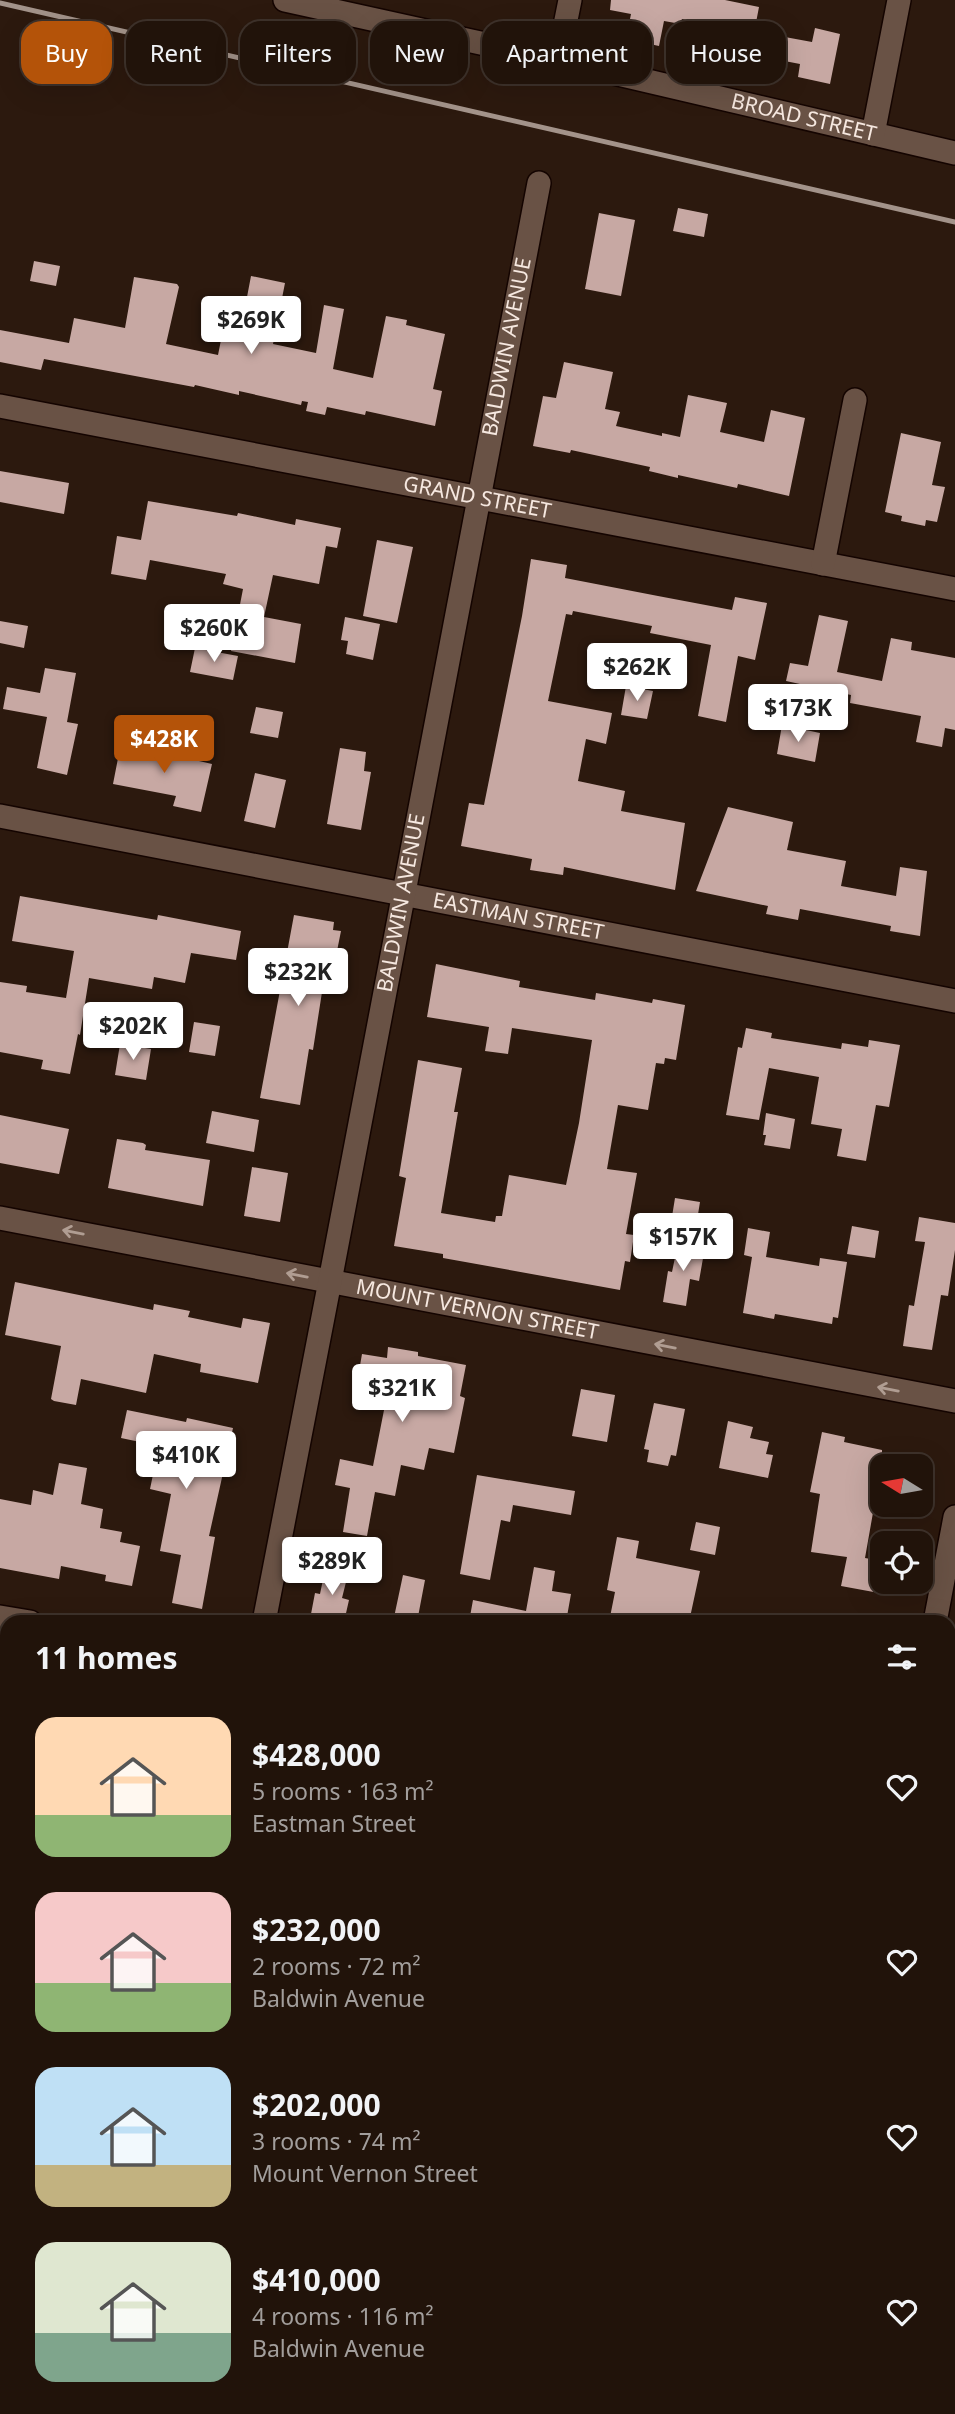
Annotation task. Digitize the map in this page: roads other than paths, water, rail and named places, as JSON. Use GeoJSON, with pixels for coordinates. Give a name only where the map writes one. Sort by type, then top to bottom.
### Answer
{"type":"FeatureCollection","features":[{"type":"Feature","properties":{"kind":"street","name":"BROAD STREET"},"geometry":{"type":"LineString","coordinates":[[285,0],[482,43]]}},
{"type":"Feature","properties":{"kind":"street"},"geometry":{"type":"LineString","coordinates":[[566,21],[570,0]]}},
{"type":"Feature","properties":{"kind":"street"},"geometry":{"type":"LineString","coordinates":[[873,134],[899,0]]}},
{"type":"Feature","properties":{"kind":"street","name":"BROAD STREET"},"geometry":{"type":"LineString","coordinates":[[652,82],[955,153]]}},
{"type":"Feature","properties":{"kind":"street","name":"BALDWIN AVENUE"},"geometry":{"type":"LineString","coordinates":[[265,1615],[332,1282],[476,497],[539,183]]}},
{"type":"Feature","properties":{"kind":"street"},"geometry":{"type":"LineString","coordinates":[[823,564],[855,400]]}},
{"type":"Feature","properties":{"kind":"street","name":"GRAND STREET"},"geometry":{"type":"LineString","coordinates":[[0,406],[955,589]]}},
{"type":"Feature","properties":{"kind":"street","name":"EASTMAN STREET"},"geometry":{"type":"LineString","coordinates":[[0,816],[955,1001]]}},
{"type":"Feature","properties":{"kind":"street","name":"MOUNT VERNON STREET"},"geometry":{"type":"LineString","coordinates":[[0,1218],[955,1401]]}},
{"type":"Feature","properties":{"kind":"street"},"geometry":{"type":"LineString","coordinates":[[936,1615],[955,1517]]}},
{"type":"Feature","properties":{"kind":"railway"},"geometry":{"type":"LineString","coordinates":[[0,3],[955,222]]}}]}
